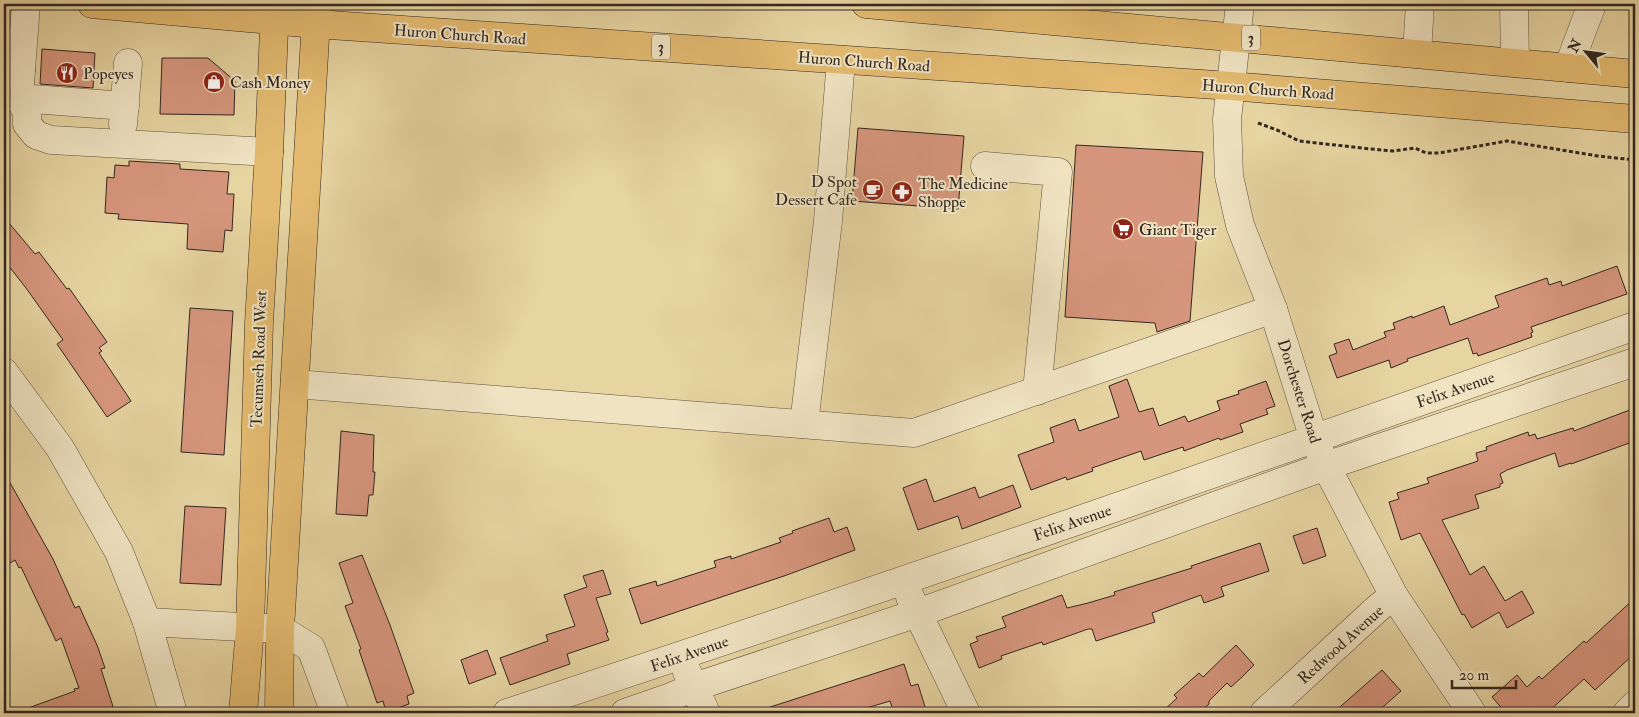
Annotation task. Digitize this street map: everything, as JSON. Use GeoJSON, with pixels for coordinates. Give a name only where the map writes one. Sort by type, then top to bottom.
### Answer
{"type":"FeatureCollection","features":[{"type":"Feature","properties":{"kind":"main road","name":"Huron Church Road"},"geometry":{"type":"LineString","coordinates":[[92,4],[316,14],[841,60],[1231,86],[1635,119]]}},
{"type":"Feature","properties":{"kind":"main road","name":"3"},"geometry":{"type":"LineString","coordinates":[[866,4],[929,7],[1635,74]]}},
{"type":"Feature","properties":{"kind":"main road","name":"Tecumseh Road West"},"geometry":{"type":"LineString","coordinates":[[243,713],[250,628],[259,323],[269,152],[274,12]]}},
{"type":"Feature","properties":{"kind":"main road"},"geometry":{"type":"LineString","coordinates":[[279,713],[280,629],[296,384],[316,14]]}},
{"type":"Feature","properties":{"kind":"street"},"geometry":{"type":"LineString","coordinates":[[26,4],[10,78],[27,112],[27,124],[36,135],[51,140],[269,152]]}},
{"type":"Feature","properties":{"kind":"street","name":"Dorchester Road"},"geometry":{"type":"LineString","coordinates":[[1240,4],[1227,119],[1229,176],[1240,225],[1273,309],[1314,439],[1326,466],[1394,596],[1472,713]]}},
{"type":"Feature","properties":{"kind":"street"},"geometry":{"type":"LineString","coordinates":[[1417,54],[1420,4]]}},
{"type":"Feature","properties":{"kind":"street"},"geometry":{"type":"LineString","coordinates":[[1514,4],[1515,63]]}},
{"type":"Feature","properties":{"kind":"street"},"geometry":{"type":"LineString","coordinates":[[1568,68],[1591,7]]}},
{"type":"Feature","properties":{"kind":"street"},"geometry":{"type":"LineString","coordinates":[[804,424],[828,220],[841,60]]}},
{"type":"Feature","properties":{"kind":"street"},"geometry":{"type":"LineString","coordinates":[[122,143],[128,63]]}},
{"type":"Feature","properties":{"kind":"street"},"geometry":{"type":"LineString","coordinates":[[10,78],[124,106]]}},
{"type":"Feature","properties":{"kind":"street"},"geometry":{"type":"LineString","coordinates":[[984,166],[1058,172],[1037,391]]}},
{"type":"Feature","properties":{"kind":"street"},"geometry":{"type":"LineString","coordinates":[[296,384],[914,433],[1273,309]]}},
{"type":"Feature","properties":{"kind":"street","name":"Felix Avenue"},"geometry":{"type":"LineString","coordinates":[[507,713],[1314,439],[1635,326]]}},
{"type":"Feature","properties":{"kind":"street","name":"Felix Avenue"},"geometry":{"type":"LineString","coordinates":[[625,713],[682,699],[1326,466],[1635,362]]}},
{"type":"Feature","properties":{"kind":"street"},"geometry":{"type":"LineString","coordinates":[[4,372],[60,448],[119,552],[147,622],[173,713]]}},
{"type":"Feature","properties":{"kind":"street"},"geometry":{"type":"LineString","coordinates":[[901,580],[966,713]]}},
{"type":"Feature","properties":{"kind":"street","name":"Redwood Avenue"},"geometry":{"type":"LineString","coordinates":[[1264,713],[1379,607],[1394,596]]}},
{"type":"Feature","properties":{"kind":"street"},"geometry":{"type":"LineString","coordinates":[[147,622],[280,629],[311,648],[335,713]]}},
{"type":"Feature","properties":{"kind":"street"},"geometry":{"type":"LineString","coordinates":[[679,656],[682,699]]}},
{"type":"Feature","properties":{"kind":"street"},"geometry":{"type":"LineString","coordinates":[[653,665],[682,699],[706,713]]}},
{"type":"Feature","properties":{"kind":"street"},"geometry":{"type":"LineString","coordinates":[[1627,713],[1635,705]]}},
{"type":"Feature","properties":{"kind":"path"},"geometry":{"type":"LineString","coordinates":[[1258,123],[1299,141],[1371,149],[1393,151],[1414,148],[1426,153],[1439,153],[1507,141],[1635,160]]}},
{"type":"Feature","properties":{"kind":"building","name":"Popeyes"},"geometry":{"type":"Polygon","coordinates":[[[42,49],[95,53],[93,88],[40,84],[42,49]]]}},
{"type":"Feature","properties":{"kind":"building"},"geometry":{"type":"Polygon","coordinates":[[[162,58],[208,58],[235,81],[234,115],[160,114],[162,58]]]}},
{"type":"Feature","properties":{"kind":"building"},"geometry":{"type":"Polygon","coordinates":[[[858,128],[964,136],[958,209],[852,201],[858,128]]]}},
{"type":"Feature","properties":{"kind":"building"},"geometry":{"type":"Polygon","coordinates":[[[1076,145],[1203,152],[1190,321],[1157,332],[1155,323],[1065,317],[1076,145]]]}},
{"type":"Feature","properties":{"kind":"building"},"geometry":{"type":"Polygon","coordinates":[[[129,161],[180,164],[180,169],[229,172],[227,194],[234,194],[232,231],[225,230],[223,252],[187,249],[188,224],[118,219],[119,214],[105,213],[107,177],[114,178],[115,165],[129,166],[129,161]]]}},
{"type":"Feature","properties":{"kind":"building"},"geometry":{"type":"Polygon","coordinates":[[[4,217],[35,254],[39,252],[67,289],[69,288],[107,342],[99,348],[102,351],[99,353],[131,401],[107,417],[57,344],[63,340],[4,260],[4,217]]]}},
{"type":"Feature","properties":{"kind":"building"},"geometry":{"type":"Polygon","coordinates":[[[1617,266],[1627,294],[1531,327],[1532,337],[1478,356],[1477,353],[1473,354],[1468,338],[1407,359],[1408,361],[1391,368],[1389,360],[1337,378],[1329,356],[1337,353],[1334,344],[1349,339],[1353,350],[1386,337],[1384,332],[1395,329],[1393,323],[1444,306],[1450,325],[1499,307],[1495,296],[1547,278],[1549,285],[1561,281],[1562,286],[1617,266]]]}},
{"type":"Feature","properties":{"kind":"building"},"geometry":{"type":"Polygon","coordinates":[[[190,308],[233,311],[224,455],[181,452],[190,308]]]}},
{"type":"Feature","properties":{"kind":"building"},"geometry":{"type":"Polygon","coordinates":[[[1127,379],[1139,412],[1153,408],[1159,426],[1185,416],[1188,422],[1220,410],[1217,401],[1239,394],[1238,391],[1266,381],[1275,406],[1266,409],[1268,414],[1240,424],[1243,432],[1220,440],[1219,438],[1184,451],[1183,447],[1144,460],[1141,451],[1092,468],[1093,471],[1067,480],[1066,477],[1031,490],[1018,455],[1054,442],[1050,428],[1075,419],[1079,431],[1119,417],[1109,386],[1127,379]]]}},
{"type":"Feature","properties":{"kind":"building"},"geometry":{"type":"Polygon","coordinates":[[[1635,408],[1635,441],[1559,467],[1555,453],[1507,470],[1500,474],[1503,483],[1500,484],[1500,487],[1475,495],[1479,508],[1442,520],[1470,575],[1484,566],[1505,601],[1522,591],[1534,613],[1507,628],[1499,612],[1472,628],[1464,614],[1462,615],[1420,533],[1401,540],[1389,502],[1399,499],[1397,493],[1429,483],[1427,478],[1478,461],[1476,453],[1487,450],[1486,447],[1528,432],[1529,436],[1535,434],[1537,439],[1573,428],[1574,431],[1635,408]]]}},
{"type":"Feature","properties":{"kind":"building"},"geometry":{"type":"Polygon","coordinates":[[[341,431],[374,435],[373,472],[375,472],[373,495],[369,495],[367,516],[336,514],[341,431]]]}},
{"type":"Feature","properties":{"kind":"building"},"geometry":{"type":"Polygon","coordinates":[[[4,472],[53,559],[75,608],[79,606],[97,645],[105,668],[101,669],[115,713],[20,713],[20,711],[79,688],[61,638],[56,641],[21,567],[19,568],[15,560],[10,563],[4,551],[4,472]]]}},
{"type":"Feature","properties":{"kind":"building"},"geometry":{"type":"Polygon","coordinates":[[[926,479],[934,502],[975,487],[979,498],[1013,485],[1021,507],[962,529],[958,516],[918,530],[903,488],[926,479]]]}},
{"type":"Feature","properties":{"kind":"building"},"geometry":{"type":"Polygon","coordinates":[[[185,506],[226,508],[221,585],[180,583],[185,506]]]}},
{"type":"Feature","properties":{"kind":"building"},"geometry":{"type":"Polygon","coordinates":[[[829,518],[834,532],[847,527],[855,550],[641,624],[629,589],[656,581],[657,586],[716,567],[714,561],[731,556],[731,559],[781,542],[779,538],[793,533],[792,531],[829,518]]]}},
{"type":"Feature","properties":{"kind":"building"},"geometry":{"type":"Polygon","coordinates":[[[1317,528],[1326,556],[1303,564],[1293,536],[1317,528]]]}},
{"type":"Feature","properties":{"kind":"building"},"geometry":{"type":"Polygon","coordinates":[[[1260,543],[1269,571],[1221,587],[1224,596],[1204,603],[1201,595],[1152,613],[1155,622],[1096,641],[1092,629],[1088,629],[1043,645],[1042,642],[1001,656],[1002,659],[979,668],[970,644],[978,641],[976,637],[1006,627],[1002,617],[1062,595],[1067,608],[1088,603],[1115,595],[1114,592],[1192,568],[1191,566],[1260,543]]]}},
{"type":"Feature","properties":{"kind":"building"},"geometry":{"type":"Polygon","coordinates":[[[362,555],[390,625],[414,693],[407,696],[409,704],[386,712],[383,701],[377,703],[359,650],[361,649],[345,606],[353,603],[339,563],[362,555]]]}},
{"type":"Feature","properties":{"kind":"building"},"geometry":{"type":"Polygon","coordinates":[[[603,570],[611,594],[596,598],[609,640],[567,654],[570,664],[510,685],[500,658],[548,641],[546,635],[575,626],[564,595],[587,587],[583,576],[603,570]]]}},
{"type":"Feature","properties":{"kind":"building"},"geometry":{"type":"Polygon","coordinates":[[[1635,598],[1635,653],[1595,690],[1584,679],[1547,713],[1506,713],[1492,697],[1517,675],[1527,687],[1539,676],[1542,679],[1584,641],[1586,643],[1635,598]]]}},
{"type":"Feature","properties":{"kind":"building"},"geometry":{"type":"Polygon","coordinates":[[[1236,645],[1254,665],[1231,687],[1227,683],[1199,713],[1161,713],[1177,698],[1174,695],[1199,673],[1203,677],[1236,645]]]}},
{"type":"Feature","properties":{"kind":"building"},"geometry":{"type":"Polygon","coordinates":[[[487,650],[496,674],[469,684],[461,660],[487,650]]]}},
{"type":"Feature","properties":{"kind":"building"},"geometry":{"type":"Polygon","coordinates":[[[904,664],[911,686],[918,684],[926,710],[916,713],[894,713],[890,701],[850,713],[764,713],[764,709],[904,664]]]}},
{"type":"Feature","properties":{"kind":"building"},"geometry":{"type":"Polygon","coordinates":[[[1382,670],[1401,691],[1376,713],[1333,713],[1382,670]]]}},
{"type":"Feature","properties":{"kind":"place","name":"Popeyes"},"geometry":{"type":"Point","coordinates":[67,73]}},
{"type":"Feature","properties":{"kind":"place","name":"Cash Money"},"geometry":{"type":"Point","coordinates":[214,82]}},
{"type":"Feature","properties":{"kind":"place","name":"D Spot Dessert Cafe"},"geometry":{"type":"Point","coordinates":[873,190]}},
{"type":"Feature","properties":{"kind":"place","name":"The Medicine Shoppe"},"geometry":{"type":"Point","coordinates":[902,192]}},
{"type":"Feature","properties":{"kind":"place","name":"Giant Tiger"},"geometry":{"type":"Point","coordinates":[1123,229]}}]}
